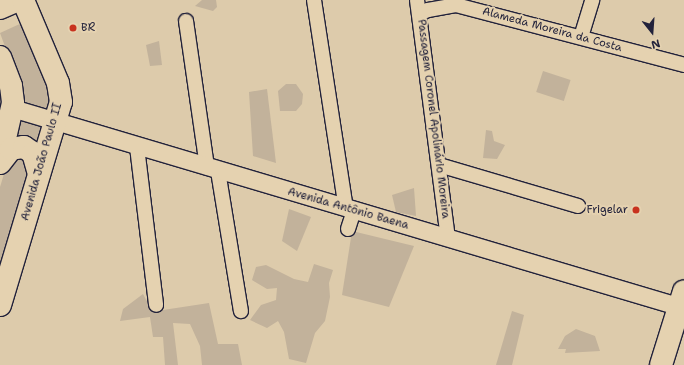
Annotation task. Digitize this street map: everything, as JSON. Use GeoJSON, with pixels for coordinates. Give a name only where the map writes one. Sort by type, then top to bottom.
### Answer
{"type":"FeatureCollection","features":[{"type":"Feature","properties":{"kind":"main road"},"geometry":{"type":"LineString","coordinates":[[0,8],[18,0]]}},
{"type":"Feature","properties":{"kind":"main road","name":"Avenida João Paulo II"},"geometry":{"type":"LineString","coordinates":[[0,305],[61,102],[60,93],[23,0]]}},
{"type":"Feature","properties":{"kind":"main road"},"geometry":{"type":"LineString","coordinates":[[0,57],[10,86],[12,108],[0,161]]}},
{"type":"Feature","properties":{"kind":"main road"},"geometry":{"type":"LineString","coordinates":[[0,161],[11,149],[24,147],[33,152],[39,174]]}},
{"type":"Feature","properties":{"kind":"main road"},"geometry":{"type":"LineString","coordinates":[[661,365],[682,302]]}},
{"type":"Feature","properties":{"kind":"street"},"geometry":{"type":"LineString","coordinates":[[314,0],[350,209],[348,229]]}},
{"type":"Feature","properties":{"kind":"street","name":"Passagem Coronel Apolinário Moreira"},"geometry":{"type":"LineString","coordinates":[[417,0],[448,239]]}},
{"type":"Feature","properties":{"kind":"street"},"geometry":{"type":"LineString","coordinates":[[581,37],[592,0]]}},
{"type":"Feature","properties":{"kind":"street","name":"Alameda Moreira da Costa"},"geometry":{"type":"LineString","coordinates":[[419,14],[428,10],[456,5],[684,65]]}},
{"type":"Feature","properties":{"kind":"street"},"geometry":{"type":"LineString","coordinates":[[186,20],[212,169],[241,311]]}},
{"type":"Feature","properties":{"kind":"street","name":"Avenida Antônio Baena"},"geometry":{"type":"LineString","coordinates":[[12,108],[448,239],[682,302]]}},
{"type":"Feature","properties":{"kind":"street"},"geometry":{"type":"LineString","coordinates":[[137,146],[156,306]]}},
{"type":"Feature","properties":{"kind":"street"},"geometry":{"type":"LineString","coordinates":[[439,165],[578,206]]}},
{"type":"Feature","properties":{"kind":"shaded area"},"geometry":{"type":"Polygon","coordinates":[[[202,0],[216,0],[217,7],[213,11],[195,6],[202,0]]]}},
{"type":"Feature","properties":{"kind":"shaded area"},"geometry":{"type":"Polygon","coordinates":[[[24,22],[53,92],[50,112],[21,103],[20,87],[0,33],[24,22]]]}},
{"type":"Feature","properties":{"kind":"shaded area"},"geometry":{"type":"Polygon","coordinates":[[[159,41],[162,65],[150,66],[146,45],[159,41]]]}},
{"type":"Feature","properties":{"kind":"shaded area"},"geometry":{"type":"Polygon","coordinates":[[[543,71],[571,80],[564,101],[536,92],[543,71]]]}},
{"type":"Feature","properties":{"kind":"shaded area"},"geometry":{"type":"Polygon","coordinates":[[[286,84],[296,84],[303,94],[302,104],[296,111],[280,111],[278,91],[286,84]]]}},
{"type":"Feature","properties":{"kind":"shaded area"},"geometry":{"type":"Polygon","coordinates":[[[267,89],[276,163],[253,156],[249,92],[267,89]]]}},
{"type":"Feature","properties":{"kind":"shaded area"},"geometry":{"type":"Polygon","coordinates":[[[21,116],[50,126],[40,159],[9,145],[21,116]]]}},
{"type":"Feature","properties":{"kind":"shaded area"},"geometry":{"type":"Polygon","coordinates":[[[486,130],[492,131],[494,141],[505,145],[497,159],[483,158],[486,130]]]}},
{"type":"Feature","properties":{"kind":"shaded area"},"geometry":{"type":"Polygon","coordinates":[[[13,155],[32,158],[0,296],[0,187],[8,161],[13,155]]]}},
{"type":"Feature","properties":{"kind":"shaded area"},"geometry":{"type":"Polygon","coordinates":[[[414,188],[416,216],[396,212],[392,195],[414,188]]]}},
{"type":"Feature","properties":{"kind":"shaded area"},"geometry":{"type":"Polygon","coordinates":[[[289,209],[311,217],[297,251],[282,241],[289,209]]]}},
{"type":"Feature","properties":{"kind":"shaded area"},"geometry":{"type":"Polygon","coordinates":[[[352,231],[414,246],[389,307],[342,295],[352,231]]]}},
{"type":"Feature","properties":{"kind":"shaded area"},"geometry":{"type":"Polygon","coordinates":[[[314,264],[333,270],[329,283],[330,297],[325,321],[315,333],[306,363],[289,359],[284,332],[278,321],[267,328],[250,320],[261,305],[276,300],[277,288],[267,289],[252,280],[256,267],[266,265],[294,279],[308,282],[314,264]]]}},
{"type":"Feature","properties":{"kind":"shaded area"},"geometry":{"type":"Polygon","coordinates":[[[143,294],[150,307],[163,310],[209,303],[218,344],[238,344],[242,365],[202,365],[200,346],[190,324],[173,323],[178,365],[165,365],[163,337],[153,337],[150,317],[120,321],[123,309],[143,294]]]}},
{"type":"Feature","properties":{"kind":"shaded area"},"geometry":{"type":"Polygon","coordinates":[[[512,311],[524,315],[512,365],[496,365],[512,311]]]}},
{"type":"Feature","properties":{"kind":"shaded area"},"geometry":{"type":"Polygon","coordinates":[[[576,329],[595,336],[600,351],[565,353],[566,349],[558,349],[565,336],[576,329]]]}},
{"type":"Feature","properties":{"kind":"place","name":"BR"},"geometry":{"type":"Point","coordinates":[73,28]}},
{"type":"Feature","properties":{"kind":"place","name":"Frigelar"},"geometry":{"type":"Point","coordinates":[636,210]}}]}
